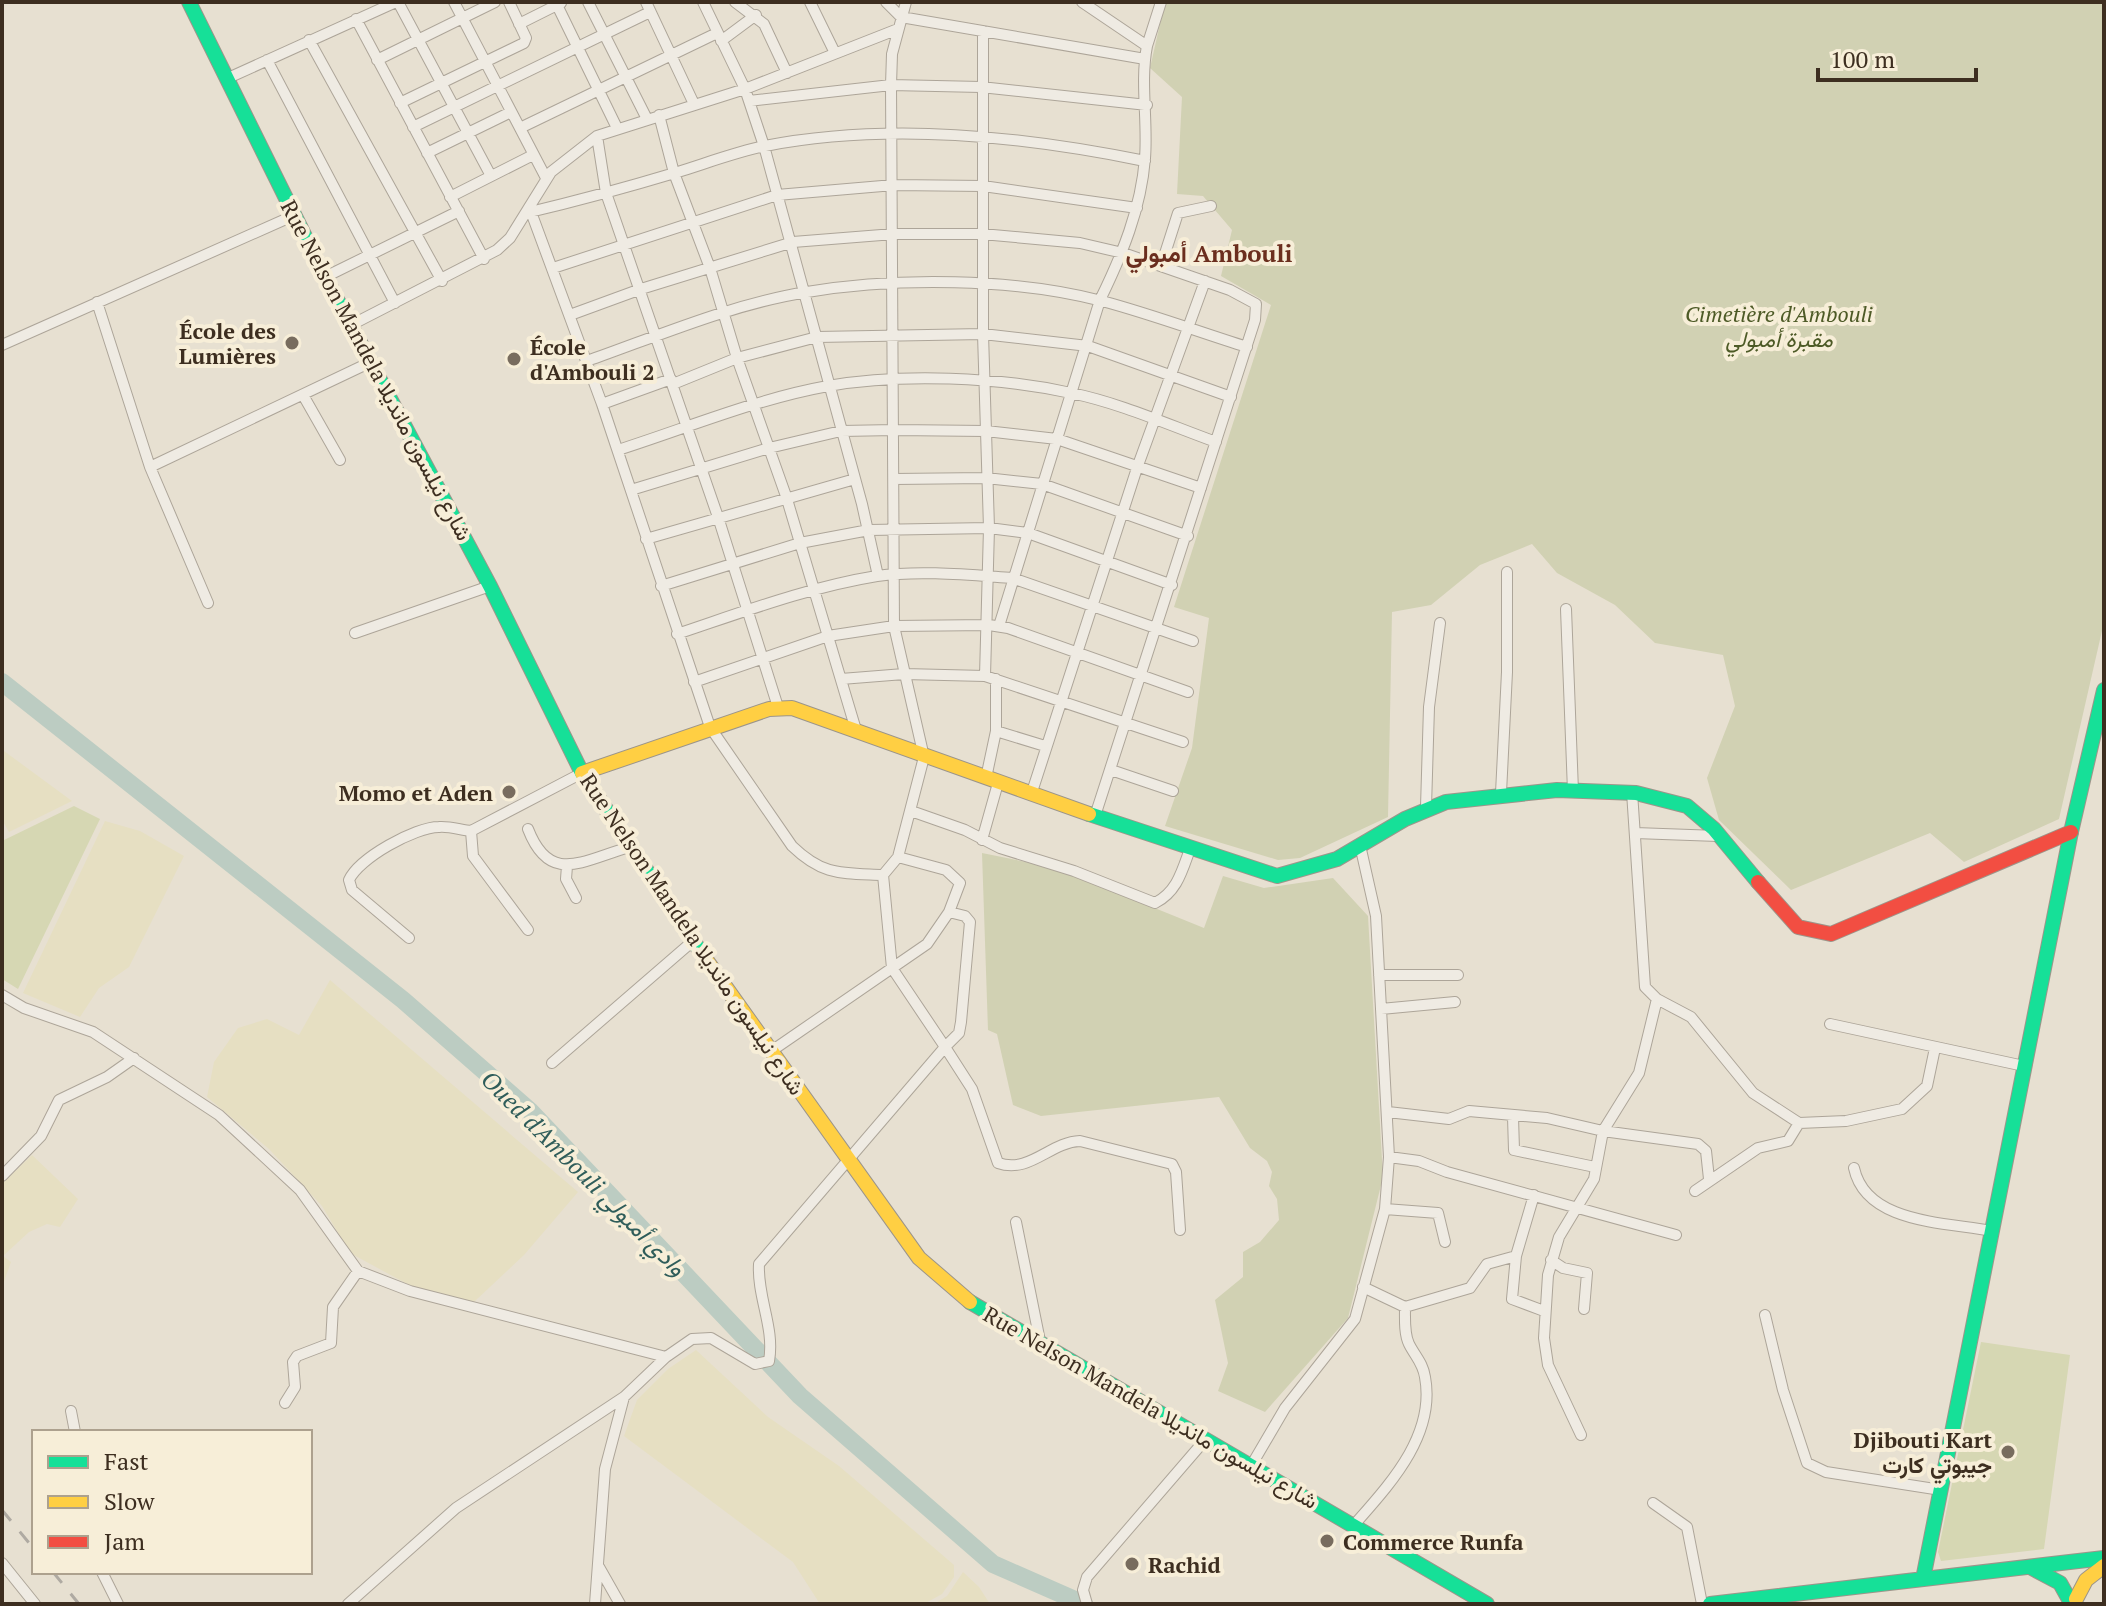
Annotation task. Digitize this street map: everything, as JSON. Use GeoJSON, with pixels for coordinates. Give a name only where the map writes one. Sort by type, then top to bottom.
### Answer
{"type":"FeatureCollection","features":[{"type":"Feature","properties":{"kind":"main road","name":"Rue Nelson Mandela شارع نيلسون مانديلا"},"geometry":{"type":"LineString","coordinates":[[189,2],[325,277],[373,361],[490,586],[582,773],[770,1052],[919,1258],[954,1292],[1041,1346],[1487,1604]]}},
{"type":"Feature","properties":{"kind":"main road"},"geometry":{"type":"LineString","coordinates":[[1923,1579],[2071,832],[2104,690]]}},
{"type":"Feature","properties":{"kind":"main road"},"geometry":{"type":"LineString","coordinates":[[582,773],[710,727],[778,707],[792,708],[1031,795],[1277,876],[1318,870],[1426,807],[1444,801],[1501,793],[1632,792],[1673,798],[1699,815],[1784,915],[1798,927],[1831,934],[2071,832]]}},
{"type":"Feature","properties":{"kind":"main road"},"geometry":{"type":"LineString","coordinates":[[1710,1604],[2104,1558]]}},
{"type":"Feature","properties":{"kind":"main road"},"geometry":{"type":"LineString","coordinates":[[2073,1602],[2081,1561]]}},
{"type":"Feature","properties":{"kind":"main road"},"geometry":{"type":"LineString","coordinates":[[2054,1564],[2068,1583],[2073,1602]]}},
{"type":"Feature","properties":{"kind":"main road"},"geometry":{"type":"LineString","coordinates":[[2073,1602],[2086,1580],[2104,1566]]}},
{"type":"Feature","properties":{"kind":"main road"},"geometry":{"type":"LineString","coordinates":[[2030,1567],[2060,1583],[2073,1602]]}},
{"type":"Feature","properties":{"kind":"street"},"geometry":{"type":"LineString","coordinates":[[226,79],[397,2],[421,40],[491,176]]}},
{"type":"Feature","properties":{"kind":"street"},"geometry":{"type":"LineString","coordinates":[[454,2],[546,178]]}},
{"type":"Feature","properties":{"kind":"street"},"geometry":{"type":"LineString","coordinates":[[377,60],[495,2]]}},
{"type":"Feature","properties":{"kind":"street"},"geometry":{"type":"LineString","coordinates":[[400,103],[526,41],[509,2]]}},
{"type":"Feature","properties":{"kind":"street"},"geometry":{"type":"LineString","coordinates":[[588,2],[647,119]]}},
{"type":"Feature","properties":{"kind":"street"},"geometry":{"type":"LineString","coordinates":[[703,2],[745,89],[764,146],[793,242],[869,530],[878,576]]}},
{"type":"Feature","properties":{"kind":"street"},"geometry":{"type":"LineString","coordinates":[[735,2],[756,15],[787,73]]}},
{"type":"Feature","properties":{"kind":"street"},"geometry":{"type":"LineString","coordinates":[[810,2],[835,53]]}},
{"type":"Feature","properties":{"kind":"street"},"geometry":{"type":"LineString","coordinates":[[886,2],[901,17],[1145,59]]}},
{"type":"Feature","properties":{"kind":"street"},"geometry":{"type":"LineString","coordinates":[[906,2],[892,54],[891,85],[896,528],[894,626],[924,757],[898,857],[883,875],[892,968],[972,1089],[998,1163],[1022,1165],[1070,1141],[1080,1141],[1172,1164],[1176,1172],[1180,1230]]}},
{"type":"Feature","properties":{"kind":"street"},"geometry":{"type":"LineString","coordinates":[[1082,2],[1147,46]]}},
{"type":"Feature","properties":{"kind":"street"},"geometry":{"type":"LineString","coordinates":[[994,625],[1028,533],[1100,300],[1123,253],[1137,208],[1145,161],[1145,59],[1161,2]]}},
{"type":"Feature","properties":{"kind":"street"},"geometry":{"type":"LineString","coordinates":[[519,24],[560,3],[575,48],[617,128]]}},
{"type":"Feature","properties":{"kind":"street"},"geometry":{"type":"LineString","coordinates":[[413,127],[604,34],[648,7],[694,104]]}},
{"type":"Feature","properties":{"kind":"street"},"geometry":{"type":"LineString","coordinates":[[520,128],[671,54],[719,37],[756,15]]}},
{"type":"Feature","properties":{"kind":"street"},"geometry":{"type":"LineString","coordinates":[[356,19],[484,259]]}},
{"type":"Feature","properties":{"kind":"street"},"geometry":{"type":"LineString","coordinates":[[353,324],[484,259],[510,238],[546,178],[568,155],[597,136],[745,89],[898,29]]}},
{"type":"Feature","properties":{"kind":"street"},"geometry":{"type":"LineString","coordinates":[[982,840],[996,731],[991,677],[994,625],[988,576],[982,282],[983,31]]}},
{"type":"Feature","properties":{"kind":"street"},"geometry":{"type":"LineString","coordinates":[[309,40],[442,281]]}},
{"type":"Feature","properties":{"kind":"street"},"geometry":{"type":"LineString","coordinates":[[267,60],[395,303]]}},
{"type":"Feature","properties":{"kind":"street"},"geometry":{"type":"LineString","coordinates":[[749,101],[891,85],[981,87],[1147,105]]}},
{"type":"Feature","properties":{"kind":"street"},"geometry":{"type":"LineString","coordinates":[[427,153],[511,112]]}},
{"type":"Feature","properties":{"kind":"street"},"geometry":{"type":"LineString","coordinates":[[659,115],[674,173],[710,268],[737,358],[786,496],[856,730]]}},
{"type":"Feature","properties":{"kind":"street"},"geometry":{"type":"LineString","coordinates":[[527,213],[764,146],[892,134],[1057,144],[1145,161]]}},
{"type":"Feature","properties":{"kind":"street"},"geometry":{"type":"LineString","coordinates":[[597,136],[606,193],[718,517],[778,707]]}},
{"type":"Feature","properties":{"kind":"street"},"geometry":{"type":"LineString","coordinates":[[450,197],[533,155]]}},
{"type":"Feature","properties":{"kind":"street"},"geometry":{"type":"LineString","coordinates":[[553,268],[777,195],[894,185],[983,186],[1137,208]]}},
{"type":"Feature","properties":{"kind":"street"},"geometry":{"type":"LineString","coordinates":[[1161,266],[1178,213],[1211,206]]}},
{"type":"Feature","properties":{"kind":"street"},"geometry":{"type":"LineString","coordinates":[[325,277],[459,211]]}},
{"type":"Feature","properties":{"kind":"street"},"geometry":{"type":"LineString","coordinates":[[527,213],[553,268],[587,361],[710,727],[792,846],[809,862],[830,872],[883,875]]}},
{"type":"Feature","properties":{"kind":"street"},"geometry":{"type":"LineString","coordinates":[[2,345],[295,215]]}},
{"type":"Feature","properties":{"kind":"street"},"geometry":{"type":"LineString","coordinates":[[570,315],[641,289],[793,242],[894,234],[982,234],[1080,243],[1123,253],[1205,281],[1256,304],[1247,347],[1188,536],[1095,816]]}},
{"type":"Feature","properties":{"kind":"street"},"geometry":{"type":"LineString","coordinates":[[1031,795],[1137,468],[1205,281]]}},
{"type":"Feature","properties":{"kind":"street"},"geometry":{"type":"LineString","coordinates":[[587,361],[723,314],[804,292],[982,282],[1100,300],[1247,347]]}},
{"type":"Feature","properties":{"kind":"street"},"geometry":{"type":"LineString","coordinates":[[97,302],[150,467],[208,603]]}},
{"type":"Feature","properties":{"kind":"street"},"geometry":{"type":"LineString","coordinates":[[602,404],[737,358],[817,337],[894,334],[983,334],[1088,346],[1231,397]]}},
{"type":"Feature","properties":{"kind":"street"},"geometry":{"type":"LineString","coordinates":[[150,467],[373,361]]}},
{"type":"Feature","properties":{"kind":"street"},"geometry":{"type":"LineString","coordinates":[[618,450],[753,404],[829,386],[895,381],[985,381],[1072,393],[1216,442]]}},
{"type":"Feature","properties":{"kind":"street"},"geometry":{"type":"LineString","coordinates":[[303,395],[340,460]]}},
{"type":"Feature","properties":{"kind":"street"},"geometry":{"type":"LineString","coordinates":[[631,490],[769,448],[841,431],[895,430],[986,431],[1057,439],[1201,488]]}},
{"type":"Feature","properties":{"kind":"street"},"geometry":{"type":"LineString","coordinates":[[894,479],[986,478],[1042,484],[1188,536]]}},
{"type":"Feature","properties":{"kind":"street"},"geometry":{"type":"LineString","coordinates":[[646,539],[786,496],[855,479]]}},
{"type":"Feature","properties":{"kind":"street"},"geometry":{"type":"LineString","coordinates":[[661,586],[800,543],[896,528],[989,528],[1028,533],[1172,585]]}},
{"type":"Feature","properties":{"kind":"street"},"geometry":{"type":"LineString","coordinates":[[1501,793],[1507,672],[1507,572]]}},
{"type":"Feature","properties":{"kind":"street"},"geometry":{"type":"LineString","coordinates":[[677,634],[814,589],[878,576],[988,576],[1012,578],[1193,641]]}},
{"type":"Feature","properties":{"kind":"street"},"geometry":{"type":"LineString","coordinates":[[355,633],[490,586]]}},
{"type":"Feature","properties":{"kind":"street"},"geometry":{"type":"LineString","coordinates":[[1566,609],[1573,791]]}},
{"type":"Feature","properties":{"kind":"street"},"geometry":{"type":"LineString","coordinates":[[1426,807],[1429,707],[1440,623]]}},
{"type":"Feature","properties":{"kind":"street"},"geometry":{"type":"LineString","coordinates":[[694,682],[828,636],[894,626],[994,625],[1188,692]]}},
{"type":"Feature","properties":{"kind":"street"},"geometry":{"type":"LineString","coordinates":[[841,679],[904,674],[991,677],[1062,698],[1183,742]]}},
{"type":"Feature","properties":{"kind":"street"},"geometry":{"type":"LineString","coordinates":[[996,731],[1045,746]]}},
{"type":"Feature","properties":{"kind":"street"},"geometry":{"type":"LineString","coordinates":[[1111,770],[1173,791]]}},
{"type":"Feature","properties":{"kind":"street"},"geometry":{"type":"LineString","coordinates":[[409,938],[352,890],[349,880],[354,868],[370,855],[438,826],[471,831],[582,773]]}},
{"type":"Feature","properties":{"kind":"street"},"geometry":{"type":"LineString","coordinates":[[1632,792],[1645,987],[1657,999],[1691,1017],[1753,1093],[1799,1123],[1846,1121],[1902,1109],[1927,1086],[1935,1048]]}},
{"type":"Feature","properties":{"kind":"street"},"geometry":{"type":"LineString","coordinates":[[911,811],[1155,903],[1166,897],[1180,879],[1190,849]]}},
{"type":"Feature","properties":{"kind":"street"},"geometry":{"type":"LineString","coordinates":[[528,829],[546,861],[567,866],[630,847]]}},
{"type":"Feature","properties":{"kind":"street"},"geometry":{"type":"LineString","coordinates":[[471,831],[473,856],[528,930]]}},
{"type":"Feature","properties":{"kind":"street"},"geometry":{"type":"LineString","coordinates":[[1635,833],[1718,836]]}},
{"type":"Feature","properties":{"kind":"street"},"geometry":{"type":"LineString","coordinates":[[1251,1466],[1285,1408],[1347,1334],[1355,1319],[1385,1209],[1388,1112],[1376,916],[1360,845]]}},
{"type":"Feature","properties":{"kind":"street"},"geometry":{"type":"LineString","coordinates":[[770,1052],[927,944],[949,912],[960,883],[956,875],[898,857]]}},
{"type":"Feature","properties":{"kind":"street"},"geometry":{"type":"LineString","coordinates":[[567,866],[566,879],[576,898]]}},
{"type":"Feature","properties":{"kind":"street"},"geometry":{"type":"LineString","coordinates":[[348,1604],[456,1508],[624,1397],[666,1357],[701,1336],[755,1364],[769,1361],[772,1343],[758,1284],[759,1264],[847,1158],[945,1047],[954,1041],[961,1022],[970,922],[965,916],[949,912]]}},
{"type":"Feature","properties":{"kind":"street"},"geometry":{"type":"LineString","coordinates":[[552,1063],[693,941]]}},
{"type":"Feature","properties":{"kind":"street"},"geometry":{"type":"LineString","coordinates":[[1379,975],[1458,975]]}},
{"type":"Feature","properties":{"kind":"street"},"geometry":{"type":"LineString","coordinates":[[2,995],[24,1008],[93,1032],[243,1134],[300,1190],[358,1271],[410,1291],[666,1357]]}},
{"type":"Feature","properties":{"kind":"street"},"geometry":{"type":"LineString","coordinates":[[1581,1435],[1548,1365],[1544,1311],[1551,1260],[1559,1237],[1594,1179],[1603,1131],[1639,1073],[1657,999]]}},
{"type":"Feature","properties":{"kind":"street"},"geometry":{"type":"LineString","coordinates":[[1381,1009],[1455,1002]]}},
{"type":"Feature","properties":{"kind":"street"},"geometry":{"type":"LineString","coordinates":[[1830,1024],[2024,1066]]}},
{"type":"Feature","properties":{"kind":"street"},"geometry":{"type":"LineString","coordinates":[[2,1176],[41,1136],[59,1100],[107,1077],[134,1058]]}},
{"type":"Feature","properties":{"kind":"street"},"geometry":{"type":"LineString","coordinates":[[1388,1112],[1449,1119],[1469,1111],[1547,1118],[1603,1131],[1704,1146],[1709,1179]]}},
{"type":"Feature","properties":{"kind":"street"},"geometry":{"type":"LineString","coordinates":[[1513,1117],[1514,1150],[1595,1167]]}},
{"type":"Feature","properties":{"kind":"street"},"geometry":{"type":"LineString","coordinates":[[1695,1191],[1758,1148],[1788,1141],[1799,1123]]}},
{"type":"Feature","properties":{"kind":"street"},"geometry":{"type":"LineString","coordinates":[[1389,1157],[1419,1161],[1575,1209],[1676,1235]]}},
{"type":"Feature","properties":{"kind":"street"},"geometry":{"type":"LineString","coordinates":[[1854,1168],[1862,1189],[1882,1207],[1897,1213],[1992,1231]]}},
{"type":"Feature","properties":{"kind":"street"},"geometry":{"type":"LineString","coordinates":[[1534,1195],[1516,1256],[1512,1299],[1544,1311]]}},
{"type":"Feature","properties":{"kind":"street"},"geometry":{"type":"LineString","coordinates":[[1385,1209],[1438,1213],[1445,1242]]}},
{"type":"Feature","properties":{"kind":"street"},"geometry":{"type":"LineString","coordinates":[[1016,1222],[1041,1346]]}},
{"type":"Feature","properties":{"kind":"street"},"geometry":{"type":"LineString","coordinates":[[1363,1287],[1405,1307],[1470,1288],[1487,1264],[1516,1256]]}},
{"type":"Feature","properties":{"kind":"street"},"geometry":{"type":"LineString","coordinates":[[1551,1260],[1563,1268],[1587,1273],[1584,1309]]}},
{"type":"Feature","properties":{"kind":"street"},"geometry":{"type":"LineString","coordinates":[[285,1403],[295,1387],[293,1362],[297,1356],[331,1343],[333,1307],[358,1271]]}},
{"type":"Feature","properties":{"kind":"street"},"geometry":{"type":"LineString","coordinates":[[1354,1525],[1396,1475],[1417,1438],[1425,1413],[1425,1376],[1407,1339],[1405,1307]]}},
{"type":"Feature","properties":{"kind":"street"},"geometry":{"type":"LineString","coordinates":[[1765,1315],[1783,1390],[1807,1463],[1826,1472],[1941,1490]]}},
{"type":"Feature","properties":{"kind":"street"},"geometry":{"type":"LineString","coordinates":[[595,1604],[605,1469],[624,1397]]}},
{"type":"Feature","properties":{"kind":"street"},"geometry":{"type":"LineString","coordinates":[[71,1411],[75,1430]]}},
{"type":"Feature","properties":{"kind":"street"},"geometry":{"type":"LineString","coordinates":[[1087,1604],[1083,1590],[1087,1577],[1205,1440]]}},
{"type":"Feature","properties":{"kind":"street"},"geometry":{"type":"LineString","coordinates":[[1653,1503],[1687,1527],[1702,1604]]}},
{"type":"Feature","properties":{"kind":"street"},"geometry":{"type":"LineString","coordinates":[[2,1563],[35,1604]]}},
{"type":"Feature","properties":{"kind":"street"},"geometry":{"type":"LineString","coordinates":[[598,1565],[620,1604]]}},
{"type":"Feature","properties":{"kind":"street"},"geometry":{"type":"LineString","coordinates":[[103,1574],[118,1604]]}},
{"type":"Feature","properties":{"kind":"shaded area"},"geometry":{"type":"Polygon","coordinates":[[[4,751],[72,801],[9,832],[2,820],[4,751]]]}},
{"type":"Feature","properties":{"kind":"shaded area"},"geometry":{"type":"Polygon","coordinates":[[[105,821],[140,831],[184,856],[129,967],[99,988],[80,1017],[23,993],[105,821]]]}},
{"type":"Feature","properties":{"kind":"shaded area"},"geometry":{"type":"Polygon","coordinates":[[[330,980],[578,1192],[524,1255],[474,1302],[411,1286],[350,1253],[322,1206],[269,1149],[207,1097],[214,1062],[238,1028],[267,1019],[299,1035],[330,980]]]}},
{"type":"Feature","properties":{"kind":"shaded area"},"geometry":{"type":"Polygon","coordinates":[[[32,1155],[78,1199],[60,1227],[47,1224],[29,1232],[3,1256],[11,1262],[2,1287],[2,1184],[32,1155]]]}},
{"type":"Feature","properties":{"kind":"shaded area"},"geometry":{"type":"Polygon","coordinates":[[[696,1350],[768,1417],[839,1466],[954,1565],[954,1577],[942,1594],[924,1604],[820,1604],[793,1562],[624,1436],[637,1400],[668,1369],[696,1350]]]}},
{"type":"Feature","properties":{"kind":"shaded area"},"geometry":{"type":"Polygon","coordinates":[[[963,1572],[979,1587],[990,1604],[934,1604],[947,1596],[963,1572]]]}},
{"type":"Feature","properties":{"kind":"green space","name":"Cimetière d'Ambouli مقبرة أمبولي"},"geometry":{"type":"Polygon","coordinates":[[[1165,2],[2104,2],[2104,622],[2059,819],[1964,862],[1930,833],[1791,890],[1719,820],[1707,778],[1735,706],[1723,655],[1655,643],[1615,605],[1557,573],[1532,544],[1480,565],[1431,605],[1392,612],[1388,817],[1300,858],[1278,860],[1165,826],[1192,748],[1209,618],[1174,607],[1271,305],[1221,276],[1232,230],[1203,196],[1177,194],[1182,97],[1150,68],[1165,2]]]}},
{"type":"Feature","properties":{"kind":"green space"},"geometry":{"type":"Polygon","coordinates":[[[74,806],[100,819],[18,989],[2,979],[2,841],[74,806]]]}},
{"type":"Feature","properties":{"kind":"green space"},"geometry":{"type":"Polygon","coordinates":[[[982,853],[1056,868],[1204,928],[1223,876],[1264,888],[1333,878],[1368,916],[1383,1177],[1348,1318],[1265,1412],[1218,1391],[1228,1363],[1215,1300],[1243,1277],[1243,1252],[1260,1242],[1279,1220],[1277,1199],[1269,1186],[1272,1172],[1267,1161],[1250,1148],[1219,1097],[1041,1116],[1013,1105],[997,1034],[988,1030],[982,853]]]}},
{"type":"Feature","properties":{"kind":"green space","name":"Djibouti Kart جيبوتي كارت"},"geometry":{"type":"Polygon","coordinates":[[[1981,1342],[2070,1355],[2044,1549],[1941,1561],[1938,1552],[1981,1342]]]}},
{"type":"Feature","properties":{"kind":"waterway","name":"Oued d'Ambouli وادي أمبولي"},"geometry":{"type":"LineString","coordinates":[[2,682],[403,1000],[530,1111],[800,1396],[993,1564],[1084,1604]]}},
{"type":"Feature","properties":{"kind":"railway"},"geometry":{"type":"LineString","coordinates":[[2,1510],[32,1547]]}},
{"type":"Feature","properties":{"kind":"railway"},"geometry":{"type":"LineString","coordinates":[[55,1574],[79,1604]]}},
{"type":"Feature","properties":{"kind":"traffic: fast"},"geometry":{"type":"LineString","coordinates":[[189,2],[325,277],[490,586],[582,773],[702,954]]}},
{"type":"Feature","properties":{"kind":"traffic: fast"},"geometry":{"type":"LineString","coordinates":[[1923,1579],[2071,832],[2104,690]]}},
{"type":"Feature","properties":{"kind":"traffic: fast"},"geometry":{"type":"LineString","coordinates":[[1089,814],[1277,876],[1337,859],[1405,819],[1446,802],[1557,790],[1636,793],[1687,806],[1714,829],[1758,882]]}},
{"type":"Feature","properties":{"kind":"traffic: fast"},"geometry":{"type":"LineString","coordinates":[[970,1302],[1487,1604]]}},
{"type":"Feature","properties":{"kind":"traffic: fast"},"geometry":{"type":"LineString","coordinates":[[1710,1604],[2104,1558]]}},
{"type":"Feature","properties":{"kind":"traffic: fast"},"geometry":{"type":"LineString","coordinates":[[2030,1567],[2060,1583],[2070,1601]]}},
{"type":"Feature","properties":{"kind":"traffic: slow"},"geometry":{"type":"LineString","coordinates":[[582,773],[769,709],[792,708],[1089,814]]}},
{"type":"Feature","properties":{"kind":"traffic: slow"},"geometry":{"type":"LineString","coordinates":[[702,954],[919,1258],[970,1302]]}},
{"type":"Feature","properties":{"kind":"traffic: slow"},"geometry":{"type":"LineString","coordinates":[[2076,1599],[2086,1580],[2104,1566]]}},
{"type":"Feature","properties":{"kind":"traffic: jam"},"geometry":{"type":"LineString","coordinates":[[1758,882],[1798,927],[1831,934],[2071,832]]}},
{"type":"Feature","properties":{"kind":"place","name":"École des Lumières"},"geometry":{"type":"Point","coordinates":[292,343]}},
{"type":"Feature","properties":{"kind":"place","name":"École d'Ambouli 2"},"geometry":{"type":"Point","coordinates":[514,359]}},
{"type":"Feature","properties":{"kind":"place","name":"Momo et Aden"},"geometry":{"type":"Point","coordinates":[509,792]}},
{"type":"Feature","properties":{"kind":"place","name":"Djibouti Kart جيبوتي كارت"},"geometry":{"type":"Point","coordinates":[2008,1452]}},
{"type":"Feature","properties":{"kind":"place","name":"Commerce Runfa"},"geometry":{"type":"Point","coordinates":[1327,1541]}},
{"type":"Feature","properties":{"kind":"place","name":"Rachid"},"geometry":{"type":"Point","coordinates":[1132,1564]}},
{"type":"Feature","properties":{"kind":"district","name":"أمبولي Ambouli"},"geometry":{"type":"Point","coordinates":[1209,253]}}]}
